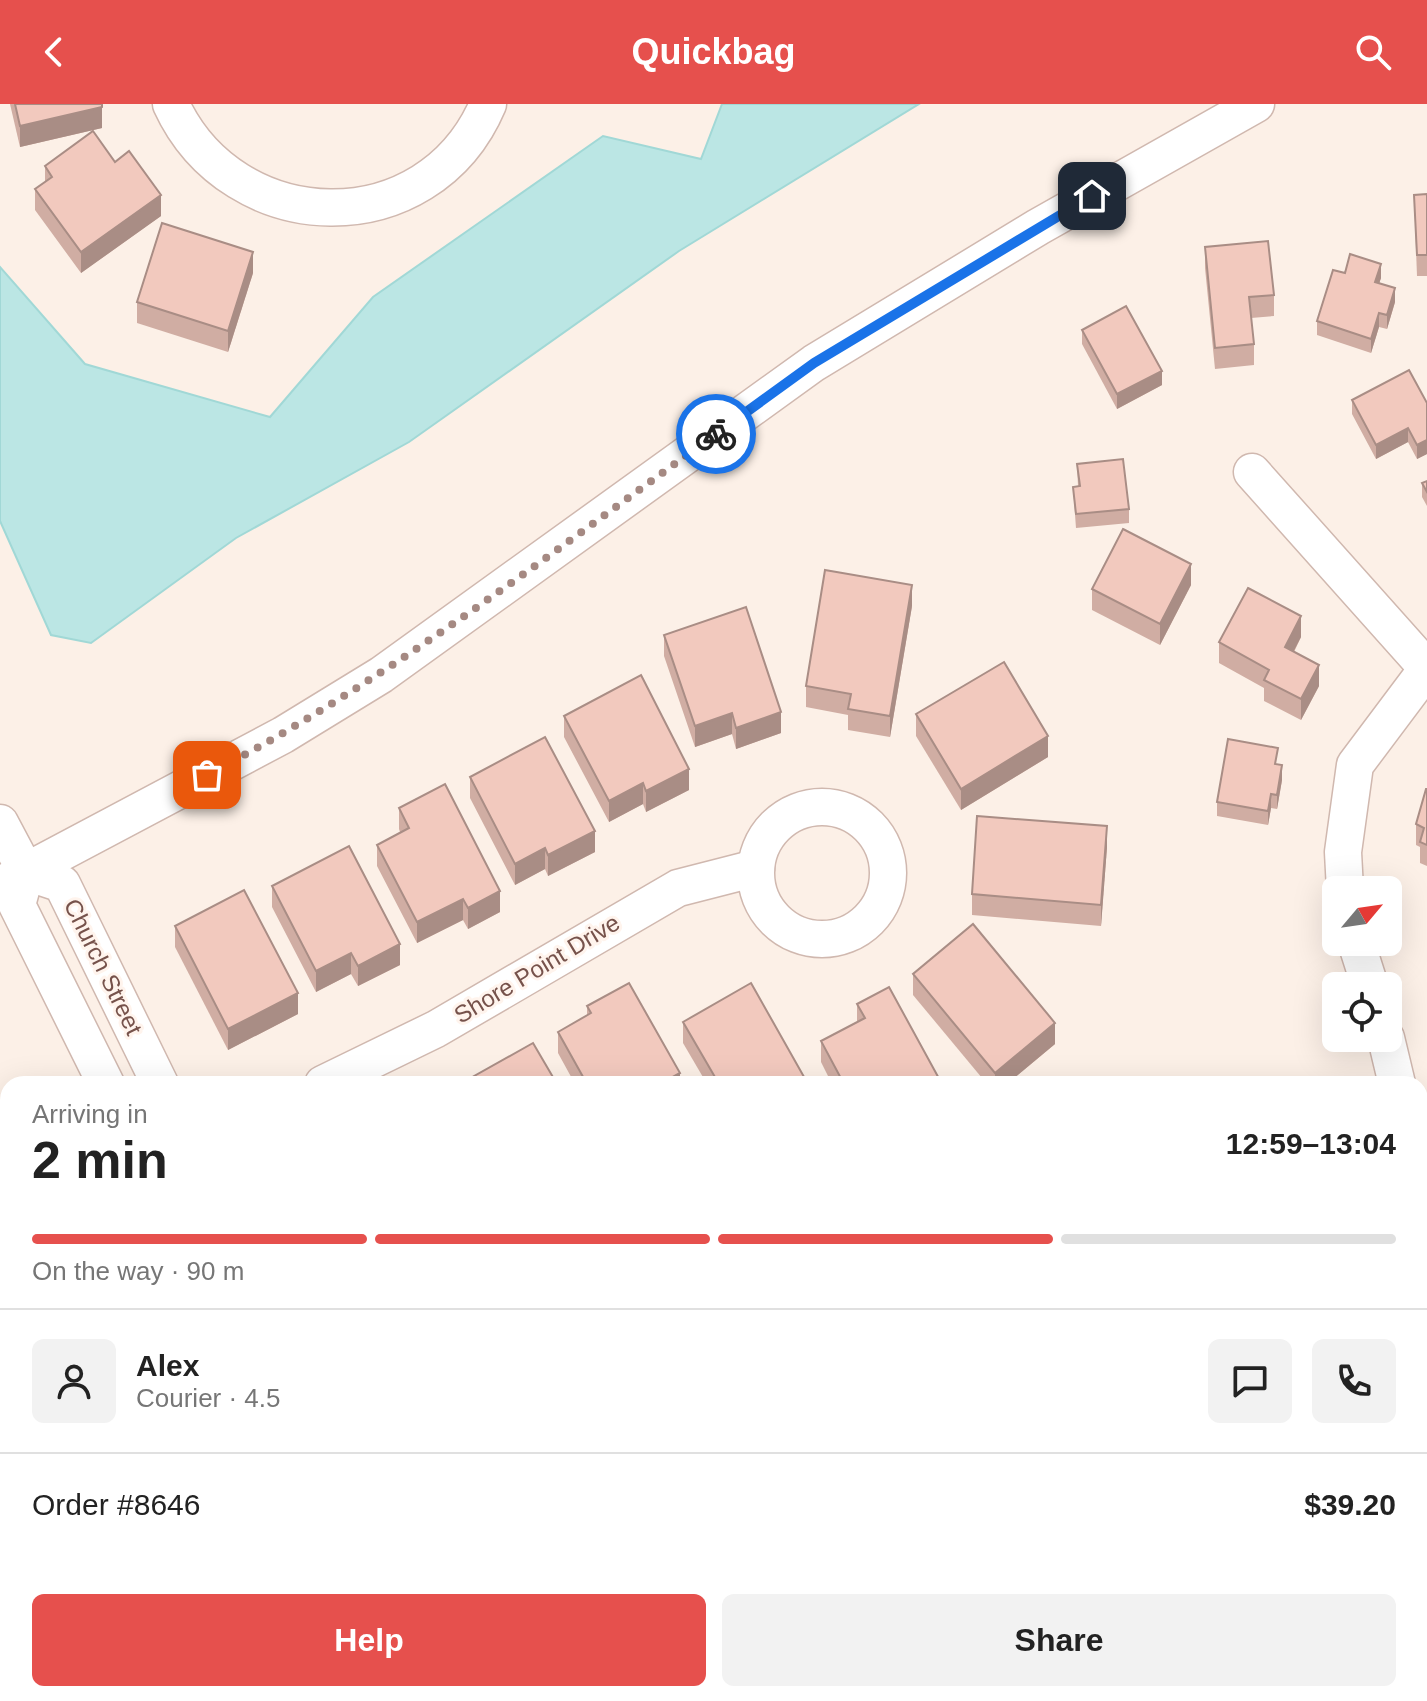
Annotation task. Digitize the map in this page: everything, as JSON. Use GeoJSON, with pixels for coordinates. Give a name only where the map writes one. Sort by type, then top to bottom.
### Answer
{"type":"FeatureCollection","features":[{"type":"Feature","properties":{"kind":"street"},"geometry":{"type":"LineString","coordinates":[[171,104],[205,156],[252,190],[295,206],[340,208],[385,200],[425,180],[460,150],[488,104]]}},
{"type":"Feature","properties":{"kind":"street"},"geometry":{"type":"LineString","coordinates":[[0,823],[13,878],[283,735],[381,675],[814,363],[1038,227],[1256,104]]}},
{"type":"Feature","properties":{"kind":"street"},"geometry":{"type":"LineString","coordinates":[[1252,472],[1427,669],[1355,765],[1343,852],[1344,876]]}},
{"type":"Feature","properties":{"kind":"street","name":"Shore Point Drive"},"geometry":{"type":"LineString","coordinates":[[339,1076],[436,1029],[678,888],[756,868]]}},
{"type":"Feature","properties":{"kind":"street","name":"Church Street"},"geometry":{"type":"LineString","coordinates":[[102,1076],[17,905],[13,878],[62,884],[156,1076]]}},
{"type":"Feature","properties":{"kind":"street"},"geometry":{"type":"LineString","coordinates":[[1389,1052],[1395,1076]]}},
{"type":"Feature","properties":{"kind":"water"},"geometry":{"type":"Polygon","coordinates":[[[722,104],[919,104],[679,251],[409,442],[236,538],[91,643],[51,635],[0,521],[0,267],[85,364],[270,417],[373,297],[603,136],[701,159],[722,104]]]}},
{"type":"Feature","properties":{"kind":"building"},"geometry":{"type":"Polygon","coordinates":[[[15,104],[102,104],[102,107],[20,126],[15,104]]]}},
{"type":"Feature","properties":{"kind":"building"},"geometry":{"type":"Polygon","coordinates":[[[93,131],[115,162],[129,151],[161,195],[81,252],[35,189],[52,177],[45,166],[93,131]]]}},
{"type":"Feature","properties":{"kind":"building"},"geometry":{"type":"Polygon","coordinates":[[[1427,194],[1427,255],[1417,255],[1414,195],[1427,194]]]}},
{"type":"Feature","properties":{"kind":"building"},"geometry":{"type":"Polygon","coordinates":[[[162,223],[253,252],[228,331],[137,302],[162,223]]]}},
{"type":"Feature","properties":{"kind":"building"},"geometry":{"type":"Polygon","coordinates":[[[1268,241],[1274,295],[1249,297],[1254,344],[1215,348],[1205,247],[1268,241]]]}},
{"type":"Feature","properties":{"kind":"building"},"geometry":{"type":"Polygon","coordinates":[[[1350,254],[1381,264],[1375,282],[1395,288],[1387,315],[1379,313],[1371,339],[1317,321],[1333,270],[1345,273],[1350,254]]]}},
{"type":"Feature","properties":{"kind":"building"},"geometry":{"type":"Polygon","coordinates":[[[1126,306],[1162,371],[1117,394],[1082,330],[1126,306]]]}},
{"type":"Feature","properties":{"kind":"building"},"geometry":{"type":"Polygon","coordinates":[[[1409,370],[1427,403],[1427,440],[1417,445],[1408,428],[1376,445],[1352,400],[1409,370]]]}},
{"type":"Feature","properties":{"kind":"building"},"geometry":{"type":"Polygon","coordinates":[[[1123,459],[1129,509],[1076,514],[1073,487],[1080,486],[1077,464],[1123,459]]]}},
{"type":"Feature","properties":{"kind":"building"},"geometry":{"type":"Polygon","coordinates":[[[1123,529],[1191,564],[1160,624],[1092,589],[1123,529]]]}},
{"type":"Feature","properties":{"kind":"building"},"geometry":{"type":"Polygon","coordinates":[[[825,570],[912,585],[890,716],[848,709],[851,694],[806,686],[825,570]]]}},
{"type":"Feature","properties":{"kind":"building"},"geometry":{"type":"Polygon","coordinates":[[[1248,588],[1301,616],[1285,647],[1319,665],[1301,699],[1264,680],[1269,670],[1219,642],[1248,588]]]}},
{"type":"Feature","properties":{"kind":"building"},"geometry":{"type":"Polygon","coordinates":[[[746,607],[781,712],[736,728],[732,713],[695,726],[664,635],[746,607]]]}},
{"type":"Feature","properties":{"kind":"building"},"geometry":{"type":"Polygon","coordinates":[[[1004,662],[1048,736],[961,789],[916,714],[1004,662]]]}},
{"type":"Feature","properties":{"kind":"building"},"geometry":{"type":"Polygon","coordinates":[[[641,675],[689,769],[646,791],[643,783],[609,801],[564,716],[641,675]]]}},
{"type":"Feature","properties":{"kind":"building"},"geometry":{"type":"Polygon","coordinates":[[[545,737],[595,831],[548,855],[545,848],[515,864],[470,777],[545,737]]]}},
{"type":"Feature","properties":{"kind":"building"},"geometry":{"type":"Polygon","coordinates":[[[1228,739],[1278,748],[1275,764],[1282,765],[1277,795],[1271,794],[1268,811],[1217,802],[1228,739]]]}},
{"type":"Feature","properties":{"kind":"building"},"geometry":{"type":"Polygon","coordinates":[[[445,784],[500,891],[468,908],[463,899],[417,922],[377,845],[409,828],[399,808],[445,784]]]}},
{"type":"Feature","properties":{"kind":"building"},"geometry":{"type":"Polygon","coordinates":[[[1426,789],[1427,845],[1420,842],[1424,828],[1416,824],[1426,789]]]}},
{"type":"Feature","properties":{"kind":"building"},"geometry":{"type":"Polygon","coordinates":[[[977,816],[1107,826],[1101,905],[972,894],[977,816]]]}},
{"type":"Feature","properties":{"kind":"building"},"geometry":{"type":"Polygon","coordinates":[[[349,846],[400,944],[358,966],[351,953],[316,971],[272,886],[349,846]]]}},
{"type":"Feature","properties":{"kind":"building"},"geometry":{"type":"Polygon","coordinates":[[[244,890],[298,993],[228,1029],[175,926],[244,890]]]}},
{"type":"Feature","properties":{"kind":"building"},"geometry":{"type":"Polygon","coordinates":[[[973,924],[1055,1023],[995,1073],[913,974],[973,924]]]}},
{"type":"Feature","properties":{"kind":"building"},"geometry":{"type":"Polygon","coordinates":[[[629,983],[680,1073],[675,1076],[583,1076],[558,1032],[591,1013],[587,1006],[629,983]]]}},
{"type":"Feature","properties":{"kind":"building"},"geometry":{"type":"Polygon","coordinates":[[[751,983],[803,1076],[714,1076],[683,1022],[751,983]]]}},
{"type":"Feature","properties":{"kind":"building"},"geometry":{"type":"Polygon","coordinates":[[[889,987],[938,1076],[840,1076],[821,1041],[865,1018],[857,1004],[889,987]]]}},
{"type":"Feature","properties":{"kind":"building"},"geometry":{"type":"Polygon","coordinates":[[[533,1043],[552,1076],[474,1076],[533,1043]]]}},
{"type":"Feature","properties":{"kind":"way so far"},"geometry":{"type":"LineString","coordinates":[[207,775],[283,735],[381,675],[716,434]]}},
{"type":"Feature","properties":{"kind":"route"},"geometry":{"type":"LineString","coordinates":[[716,434],[814,363],[1092,196]]}}]}
